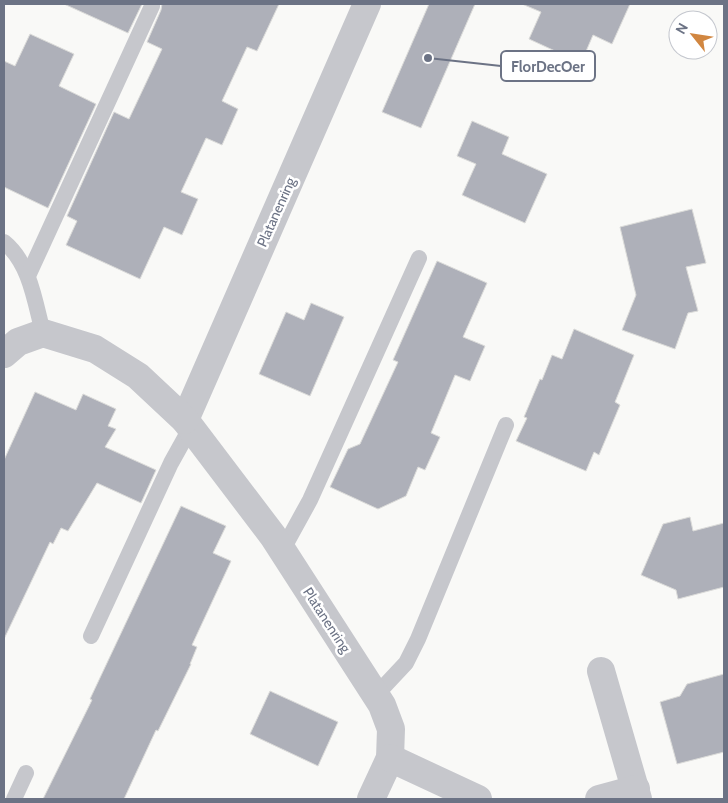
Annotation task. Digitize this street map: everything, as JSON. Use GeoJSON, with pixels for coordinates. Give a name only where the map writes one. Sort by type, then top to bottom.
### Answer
{"type":"FeatureCollection","features":[{"type":"Feature","properties":{"kind":"street","name":"Platanenring"},"geometry":{"type":"LineString","coordinates":[[188,423],[367,4]]}},
{"type":"Feature","properties":{"kind":"street","name":"Platanenring"},"geometry":{"type":"LineString","coordinates":[[43,333],[95,349],[138,376],[188,423],[282,551],[376,694],[391,729],[390,758],[371,799]]}},
{"type":"Feature","properties":{"kind":"street"},"geometry":{"type":"LineString","coordinates":[[4,354],[18,342],[43,333]]}},
{"type":"Feature","properties":{"kind":"street"},"geometry":{"type":"LineString","coordinates":[[599,799],[637,794],[601,671]]}},
{"type":"Feature","properties":{"kind":"street"},"geometry":{"type":"LineString","coordinates":[[390,758],[478,799]]}},
{"type":"Feature","properties":{"kind":"lane"},"geometry":{"type":"LineString","coordinates":[[28,276],[152,6]]}},
{"type":"Feature","properties":{"kind":"lane"},"geometry":{"type":"LineString","coordinates":[[4,242],[13,250],[28,276],[43,333]]}},
{"type":"Feature","properties":{"kind":"lane"},"geometry":{"type":"LineString","coordinates":[[282,551],[310,500],[419,258]]}},
{"type":"Feature","properties":{"kind":"lane"},"geometry":{"type":"LineString","coordinates":[[90,636],[188,423]]}},
{"type":"Feature","properties":{"kind":"lane"},"geometry":{"type":"LineString","coordinates":[[376,694],[406,663],[418,639],[506,425]]}},
{"type":"Feature","properties":{"kind":"lane"},"geometry":{"type":"LineString","coordinates":[[14,799],[26,773]]}},
{"type":"Feature","properties":{"kind":"building"},"geometry":{"type":"Polygon","coordinates":[[[64,4],[142,4],[128,33],[64,4]]]}},
{"type":"Feature","properties":{"kind":"building"},"geometry":{"type":"Polygon","coordinates":[[[162,4],[279,4],[257,51],[247,47],[222,101],[238,109],[222,145],[206,138],[181,192],[198,199],[182,235],[164,227],[140,279],[66,245],[77,221],[67,216],[114,112],[129,119],[162,49],[147,42],[162,4]]]}},
{"type":"Feature","properties":{"kind":"building"},"geometry":{"type":"Polygon","coordinates":[[[429,4],[475,4],[421,128],[382,112],[429,4]]]}},
{"type":"Feature","properties":{"kind":"building"},"geometry":{"type":"Polygon","coordinates":[[[522,4],[630,4],[612,44],[593,35],[581,63],[529,39],[541,12],[522,4]]]}},
{"type":"Feature","properties":{"kind":"building"},"geometry":{"type":"Polygon","coordinates":[[[30,34],[74,54],[59,86],[96,104],[48,208],[4,187],[4,61],[15,66],[30,34]]]}},
{"type":"Feature","properties":{"kind":"building"},"geometry":{"type":"Polygon","coordinates":[[[472,121],[509,137],[502,154],[547,174],[525,223],[462,195],[476,164],[457,156],[472,121]]]}},
{"type":"Feature","properties":{"kind":"building"},"geometry":{"type":"Polygon","coordinates":[[[692,209],[706,263],[686,267],[698,311],[688,313],[675,349],[622,330],[636,295],[620,227],[692,209]]]}},
{"type":"Feature","properties":{"kind":"building"},"geometry":{"type":"Polygon","coordinates":[[[437,261],[487,283],[463,337],[485,346],[470,381],[455,375],[431,433],[440,437],[425,470],[418,467],[406,496],[378,509],[330,487],[348,449],[360,444],[398,362],[393,360],[437,261]]]}},
{"type":"Feature","properties":{"kind":"building"},"geometry":{"type":"Polygon","coordinates":[[[311,303],[344,317],[310,396],[259,374],[286,312],[304,320],[311,303]]]}},
{"type":"Feature","properties":{"kind":"building"},"geometry":{"type":"Polygon","coordinates":[[[574,329],[634,355],[615,402],[620,405],[599,455],[594,452],[586,471],[516,441],[527,418],[524,417],[552,355],[562,359],[574,329]]]}},
{"type":"Feature","properties":{"kind":"building"},"geometry":{"type":"Polygon","coordinates":[[[35,392],[76,410],[83,394],[116,409],[108,426],[116,429],[105,447],[156,470],[141,503],[97,483],[68,531],[61,528],[53,544],[50,542],[4,639],[4,460],[35,392]]]}},
{"type":"Feature","properties":{"kind":"building"},"geometry":{"type":"Polygon","coordinates":[[[181,506],[226,526],[213,553],[231,561],[192,645],[197,647],[191,664],[158,731],[156,730],[124,799],[43,799],[92,700],[90,699],[181,506]]]}},
{"type":"Feature","properties":{"kind":"building"},"geometry":{"type":"Polygon","coordinates":[[[690,517],[693,531],[724,523],[724,587],[678,599],[676,590],[641,575],[663,524],[690,517]]]}},
{"type":"Feature","properties":{"kind":"building"},"geometry":{"type":"Polygon","coordinates":[[[724,674],[724,752],[677,764],[660,702],[680,696],[687,684],[724,674]]]}},
{"type":"Feature","properties":{"kind":"building"},"geometry":{"type":"Polygon","coordinates":[[[270,691],[338,722],[318,766],[250,734],[270,691]]]}},
{"type":"Feature","properties":{"kind":"place","name":"FlorDecOer"},"geometry":{"type":"Point","coordinates":[428,58]}}]}
